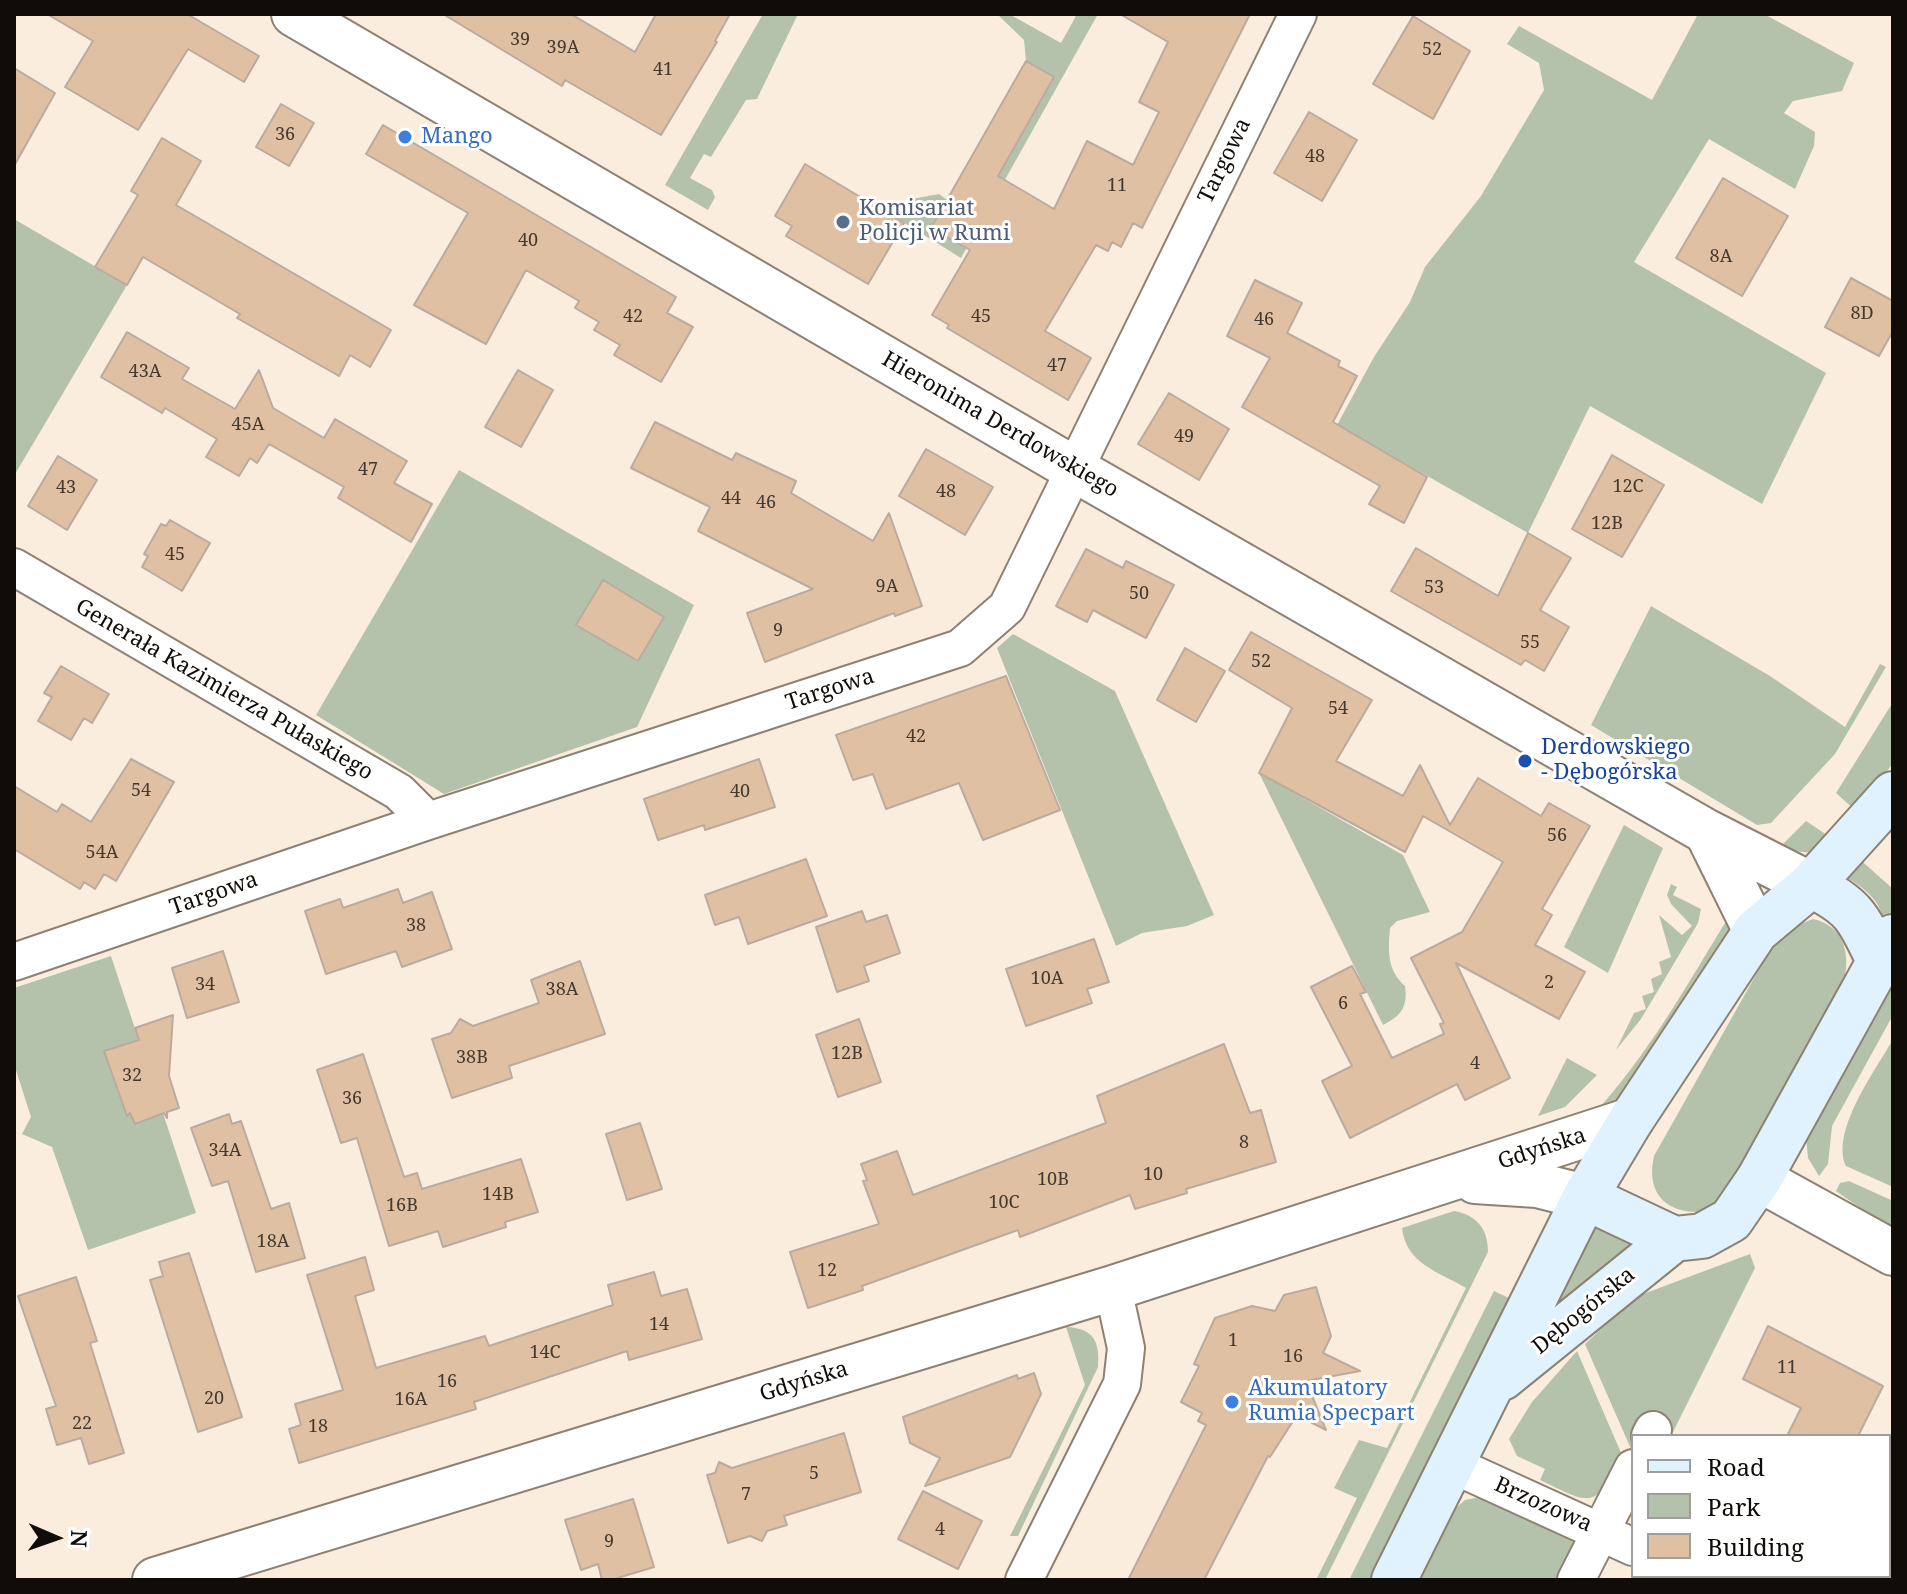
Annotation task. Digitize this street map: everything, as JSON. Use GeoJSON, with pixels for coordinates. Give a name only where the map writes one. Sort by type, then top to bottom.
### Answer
{"type":"FeatureCollection","features":[{"type":"Feature","properties":{"kind":"main road"},"geometry":{"type":"LineString","coordinates":[[1585,1197],[1674,1239],[1702,1236],[1731,1220],[1759,1179],[1886,950],[1857,914],[1836,897],[1811,885],[1893,794]]}},
{"type":"Feature","properties":{"kind":"main road","name":"Dębogórska"},"geometry":{"type":"LineString","coordinates":[[1394,1580],[1585,1197],[1631,1120],[1756,931],[1811,885]]}},
{"type":"Feature","properties":{"kind":"main road","name":"Dębogórska"},"geometry":{"type":"LineString","coordinates":[[1494,1384],[1674,1239]]}},
{"type":"Feature","properties":{"kind":"street","name":"Hieronima Derdowskiego"},"geometry":{"type":"LineString","coordinates":[[294,14],[1074,469],[1707,832],[1811,885]]}},
{"type":"Feature","properties":{"kind":"street","name":"Targowa"},"geometry":{"type":"LineString","coordinates":[[14,962],[428,821],[960,648],[1007,607],[1298,14]]}},
{"type":"Feature","properties":{"kind":"street","name":"Generała Kazimierza Pułaskiego"},"geometry":{"type":"LineString","coordinates":[[14,567],[399,792],[428,821]]}},
{"type":"Feature","properties":{"kind":"street"},"geometry":{"type":"LineString","coordinates":[[1707,832],[1756,931]]}},
{"type":"Feature","properties":{"kind":"street","name":"Gdyńska"},"geometry":{"type":"LineString","coordinates":[[155,1580],[236,1568],[1631,1120]]}},
{"type":"Feature","properties":{"kind":"street"},"geometry":{"type":"LineString","coordinates":[[1759,1179],[1893,1253]]}},
{"type":"Feature","properties":{"kind":"street","name":"Gdyńska"},"geometry":{"type":"LineString","coordinates":[[1452,1180],[1537,1185],[1585,1197]]}},
{"type":"Feature","properties":{"kind":"street"},"geometry":{"type":"LineString","coordinates":[[1024,1580],[1122,1384],[1126,1348],[1113,1288]]}},
{"type":"Feature","properties":{"kind":"street","name":"Brzozowa"},"geometry":{"type":"LineString","coordinates":[[1453,1465],[1631,1546]]}},
{"type":"Feature","properties":{"kind":"street"},"geometry":{"type":"LineString","coordinates":[[1576,1580],[1631,1472]]}},
{"type":"Feature","properties":{"kind":"green space"},"geometry":{"type":"Polygon","coordinates":[[[763,14],[798,14],[757,99],[746,100],[711,157],[704,154],[690,178],[712,190],[715,197],[708,210],[665,185],[763,14]]]}},
{"type":"Feature","properties":{"kind":"green space"},"geometry":{"type":"Polygon","coordinates":[[[997,14],[1009,14],[1061,43],[1077,14],[1098,14],[961,258],[895,217],[912,199],[939,194],[947,200],[931,228],[959,243],[1054,77],[1026,61],[1024,40],[997,14]]]}},
{"type":"Feature","properties":{"kind":"green space"},"geometry":{"type":"Polygon","coordinates":[[[1698,14],[1764,14],[1854,63],[1842,91],[1793,101],[1784,113],[1815,132],[1814,146],[1795,189],[1709,139],[1634,262],[1826,373],[1762,504],[1590,406],[1528,533],[1337,425],[1374,357],[1410,302],[1425,267],[1481,196],[1544,90],[1539,63],[1507,44],[1519,26],[1652,100],[1698,14]]]}},
{"type":"Feature","properties":{"kind":"green space"},"geometry":{"type":"Polygon","coordinates":[[[14,219],[127,285],[14,476],[14,219]]]}},
{"type":"Feature","properties":{"kind":"green space"},"geometry":{"type":"Polygon","coordinates":[[[459,470],[694,605],[637,727],[444,794],[316,715],[459,470]]]}},
{"type":"Feature","properties":{"kind":"green space"},"geometry":{"type":"Polygon","coordinates":[[[1651,606],[1770,676],[1845,727],[1880,664],[1886,667],[1835,754],[1771,823],[1757,825],[1591,725],[1651,606]]]}},
{"type":"Feature","properties":{"kind":"green space"},"geometry":{"type":"Polygon","coordinates":[[[1013,634],[1115,691],[1214,915],[1187,926],[1142,933],[1116,946],[997,648],[1013,634]]]}},
{"type":"Feature","properties":{"kind":"green space"},"geometry":{"type":"Polygon","coordinates":[[[1893,702],[1893,763],[1857,812],[1836,793],[1893,702]]]}},
{"type":"Feature","properties":{"kind":"green space"},"geometry":{"type":"Polygon","coordinates":[[[1259,773],[1403,855],[1430,912],[1397,921],[1390,928],[1390,960],[1405,986],[1405,1000],[1399,1014],[1383,1025],[1259,773]]]}},
{"type":"Feature","properties":{"kind":"green space"},"geometry":{"type":"Polygon","coordinates":[[[1806,821],[1833,839],[1811,853],[1778,849],[1806,821]]]}},
{"type":"Feature","properties":{"kind":"green space"},"geometry":{"type":"Polygon","coordinates":[[[1624,825],[1663,848],[1608,973],[1564,947],[1624,825]]]}},
{"type":"Feature","properties":{"kind":"green space"},"geometry":{"type":"Polygon","coordinates":[[[1855,855],[1893,889],[1893,924],[1884,923],[1873,898],[1838,872],[1855,855]]]}},
{"type":"Feature","properties":{"kind":"green space"},"geometry":{"type":"Polygon","coordinates":[[[1671,884],[1677,887],[1673,895],[1701,909],[1698,923],[1641,1019],[1616,1050],[1634,1013],[1646,1009],[1642,996],[1654,992],[1651,979],[1662,974],[1659,962],[1671,957],[1659,915],[1682,935],[1692,926],[1671,904],[1667,895],[1671,884]]]}},
{"type":"Feature","properties":{"kind":"green space"},"geometry":{"type":"Polygon","coordinates":[[[1728,918],[1732,919],[1730,932],[1630,1094],[1590,1118],[1630,1071],[1728,918]]]}},
{"type":"Feature","properties":{"kind":"green space"},"geometry":{"type":"Polygon","coordinates":[[[1813,919],[1831,927],[1841,940],[1846,957],[1845,976],[1724,1198],[1697,1212],[1675,1208],[1666,1203],[1655,1189],[1654,1156],[1780,932],[1813,919]]]}},
{"type":"Feature","properties":{"kind":"green space"},"geometry":{"type":"Polygon","coordinates":[[[111,956],[196,1213],[88,1250],[52,1147],[22,1134],[31,1117],[14,1064],[14,988],[111,956]]]}},
{"type":"Feature","properties":{"kind":"green space"},"geometry":{"type":"Polygon","coordinates":[[[1893,978],[1893,1015],[1832,1126],[1828,1164],[1819,1176],[1808,1158],[1806,1137],[1893,978]]]}},
{"type":"Feature","properties":{"kind":"green space"},"geometry":{"type":"Polygon","coordinates":[[[1893,1039],[1893,1187],[1846,1166],[1843,1152],[1849,1119],[1893,1039]]]}},
{"type":"Feature","properties":{"kind":"green space"},"geometry":{"type":"Polygon","coordinates":[[[1567,1058],[1597,1075],[1565,1107],[1538,1116],[1567,1058]]]}},
{"type":"Feature","properties":{"kind":"green space"},"geometry":{"type":"Polygon","coordinates":[[[1849,1181],[1893,1201],[1893,1231],[1836,1191],[1840,1183],[1849,1181]]]}},
{"type":"Feature","properties":{"kind":"green space"},"geometry":{"type":"Polygon","coordinates":[[[1454,1211],[1480,1224],[1486,1236],[1488,1252],[1325,1580],[1316,1580],[1357,1498],[1334,1488],[1359,1440],[1387,1448],[1466,1288],[1417,1259],[1405,1240],[1402,1228],[1454,1211]]]}},
{"type":"Feature","properties":{"kind":"green space"},"geometry":{"type":"Polygon","coordinates":[[[1583,1220],[1634,1244],[1570,1309],[1546,1292],[1583,1220]]]}},
{"type":"Feature","properties":{"kind":"green space"},"geometry":{"type":"Polygon","coordinates":[[[1750,1254],[1755,1268],[1672,1434],[1631,1434],[1631,1449],[1585,1344],[1635,1297],[1750,1254]]]}},
{"type":"Feature","properties":{"kind":"green space"},"geometry":{"type":"Polygon","coordinates":[[[1494,1291],[1511,1299],[1370,1580],[1349,1580],[1494,1291]]]}},
{"type":"Feature","properties":{"kind":"green space"},"geometry":{"type":"Polygon","coordinates":[[[1066,1327],[1083,1330],[1093,1338],[1098,1350],[1098,1367],[1018,1536],[1010,1536],[1085,1385],[1066,1327]]]}},
{"type":"Feature","properties":{"kind":"green space"},"geometry":{"type":"Polygon","coordinates":[[[1577,1351],[1625,1462],[1605,1488],[1589,1498],[1580,1498],[1540,1480],[1545,1469],[1517,1456],[1509,1439],[1532,1402],[1577,1351]]]}},
{"type":"Feature","properties":{"kind":"green space"},"geometry":{"type":"Polygon","coordinates":[[[1485,1496],[1568,1536],[1578,1549],[1563,1580],[1418,1580],[1456,1508],[1465,1500],[1485,1496]]]}},
{"type":"Feature","properties":{"kind":"building"},"geometry":{"type":"Polygon","coordinates":[[[47,14],[187,14],[259,56],[244,82],[188,49],[138,130],[65,87],[93,41],[47,14]]]}},
{"type":"Feature","properties":{"kind":"building"},"geometry":{"type":"Polygon","coordinates":[[[443,14],[571,14],[635,52],[656,14],[730,14],[717,42],[661,135],[565,80],[562,86],[443,14]]]}},
{"type":"Feature","properties":{"kind":"building"},"geometry":{"type":"Polygon","coordinates":[[[1120,14],[1250,14],[1142,228],[1133,223],[1121,247],[1112,242],[1108,251],[1096,245],[1045,331],[1091,358],[1068,400],[947,328],[949,325],[932,315],[970,250],[931,228],[1026,61],[1054,77],[998,176],[1054,209],[1087,141],[1133,165],[1159,112],[1139,102],[1168,42],[1120,14]]]}},
{"type":"Feature","properties":{"kind":"building"},"geometry":{"type":"Polygon","coordinates":[[[1413,16],[1470,51],[1433,119],[1373,84],[1413,16]]]}},
{"type":"Feature","properties":{"kind":"building"},"geometry":{"type":"Polygon","coordinates":[[[14,68],[55,93],[14,166],[14,68]]]}},
{"type":"Feature","properties":{"kind":"building"},"geometry":{"type":"Polygon","coordinates":[[[281,104],[314,123],[289,166],[256,147],[281,104]]]}},
{"type":"Feature","properties":{"kind":"building"},"geometry":{"type":"Polygon","coordinates":[[[1309,112],[1357,140],[1322,201],[1274,173],[1309,112]]]}},
{"type":"Feature","properties":{"kind":"building"},"geometry":{"type":"Polygon","coordinates":[[[383,125],[676,297],[667,313],[693,327],[661,382],[614,355],[620,345],[594,330],[599,322],[575,308],[579,301],[526,270],[486,344],[414,305],[468,213],[366,154],[383,125]]]}},
{"type":"Feature","properties":{"kind":"building"},"geometry":{"type":"Polygon","coordinates":[[[162,138],[201,161],[176,205],[391,330],[370,367],[350,355],[339,376],[237,318],[240,314],[143,257],[127,285],[95,267],[138,195],[131,191],[162,138]]]}},
{"type":"Feature","properties":{"kind":"building","name":"Komisariat Policji w Rumi"},"geometry":{"type":"Polygon","coordinates":[[[805,164],[904,223],[868,284],[786,236],[792,226],[775,216],[805,164]]]}},
{"type":"Feature","properties":{"kind":"building"},"geometry":{"type":"Polygon","coordinates":[[[1723,178],[1788,216],[1742,296],[1676,258],[1723,178]]]}},
{"type":"Feature","properties":{"kind":"building"},"geometry":{"type":"Polygon","coordinates":[[[1851,278],[1893,301],[1893,331],[1879,356],[1825,327],[1851,278]]]}},
{"type":"Feature","properties":{"kind":"building"},"geometry":{"type":"Polygon","coordinates":[[[1255,280],[1302,303],[1287,333],[1340,361],[1338,366],[1357,376],[1333,422],[1427,477],[1404,523],[1369,504],[1380,486],[1242,407],[1270,358],[1227,336],[1255,280]]]}},
{"type":"Feature","properties":{"kind":"building"},"geometry":{"type":"Polygon","coordinates":[[[127,332],[189,368],[182,379],[235,409],[259,370],[273,408],[324,438],[335,419],[407,461],[394,483],[432,504],[411,542],[338,498],[344,487],[269,444],[257,463],[250,458],[239,476],[206,457],[217,439],[165,408],[162,413],[101,377],[127,332]]]}},
{"type":"Feature","properties":{"kind":"building"},"geometry":{"type":"Polygon","coordinates":[[[518,370],[553,390],[521,447],[485,427],[518,370]]]}},
{"type":"Feature","properties":{"kind":"building"},"geometry":{"type":"Polygon","coordinates":[[[1169,393],[1229,429],[1199,480],[1138,444],[1169,393]]]}},
{"type":"Feature","properties":{"kind":"building"},"geometry":{"type":"Polygon","coordinates":[[[655,422],[732,460],[736,453],[796,481],[791,493],[873,541],[889,513],[922,606],[895,616],[894,613],[765,662],[747,613],[813,589],[698,531],[710,507],[631,468],[655,422]]]}},
{"type":"Feature","properties":{"kind":"building"},"geometry":{"type":"Polygon","coordinates":[[[926,449],[993,487],[965,535],[899,496],[926,449]]]}},
{"type":"Feature","properties":{"kind":"building"},"geometry":{"type":"Polygon","coordinates":[[[1612,455],[1664,485],[1622,557],[1572,529],[1612,455]]]}},
{"type":"Feature","properties":{"kind":"building"},"geometry":{"type":"Polygon","coordinates":[[[58,456],[97,480],[67,530],[28,506],[58,456]]]}},
{"type":"Feature","properties":{"kind":"building"},"geometry":{"type":"Polygon","coordinates":[[[170,520],[210,543],[182,591],[142,567],[148,556],[144,554],[161,524],[166,526],[170,520]]]}},
{"type":"Feature","properties":{"kind":"building"},"geometry":{"type":"Polygon","coordinates":[[[1528,533],[1571,558],[1540,610],[1569,627],[1544,671],[1525,660],[1521,665],[1391,591],[1416,548],[1498,596],[1528,533]]]}},
{"type":"Feature","properties":{"kind":"building"},"geometry":{"type":"Polygon","coordinates":[[[1086,549],[1123,568],[1126,561],[1174,585],[1146,638],[1093,610],[1087,622],[1056,606],[1086,549]]]}},
{"type":"Feature","properties":{"kind":"building"},"geometry":{"type":"Polygon","coordinates":[[[603,580],[664,617],[638,661],[576,625],[603,580]]]}},
{"type":"Feature","properties":{"kind":"building"},"geometry":{"type":"Polygon","coordinates":[[[1251,632],[1372,700],[1336,761],[1403,796],[1420,765],[1450,825],[1478,778],[1541,816],[1549,803],[1590,826],[1542,909],[1552,915],[1535,945],[1585,972],[1559,1019],[1456,963],[1510,1078],[1465,1100],[1457,1084],[1350,1138],[1322,1081],[1352,1066],[1311,987],[1352,966],[1366,992],[1360,994],[1392,1058],[1444,1034],[1440,1024],[1444,1023],[1411,958],[1462,932],[1503,862],[1423,816],[1405,852],[1259,773],[1292,708],[1229,670],[1251,632]]]}},
{"type":"Feature","properties":{"kind":"building"},"geometry":{"type":"Polygon","coordinates":[[[1185,648],[1225,671],[1196,722],[1157,700],[1185,648]]]}},
{"type":"Feature","properties":{"kind":"building"},"geometry":{"type":"Polygon","coordinates":[[[61,666],[109,694],[92,723],[84,718],[71,740],[38,721],[52,697],[44,693],[61,666]]]}},
{"type":"Feature","properties":{"kind":"building"},"geometry":{"type":"Polygon","coordinates":[[[1006,676],[1060,810],[983,840],[959,783],[886,809],[873,774],[853,780],[836,735],[1006,676]]]}},
{"type":"Feature","properties":{"kind":"building"},"geometry":{"type":"Polygon","coordinates":[[[131,759],[174,782],[116,881],[104,874],[95,889],[84,882],[80,889],[14,849],[14,786],[57,812],[62,804],[91,822],[131,759]]]}},
{"type":"Feature","properties":{"kind":"building"},"geometry":{"type":"Polygon","coordinates":[[[759,759],[775,807],[705,830],[704,825],[658,840],[644,799],[759,759]]]}},
{"type":"Feature","properties":{"kind":"building"},"geometry":{"type":"Polygon","coordinates":[[[806,859],[827,916],[748,944],[739,917],[715,925],[705,895],[806,859]]]}},
{"type":"Feature","properties":{"kind":"building"},"geometry":{"type":"Polygon","coordinates":[[[398,889],[403,903],[432,892],[452,949],[402,967],[396,951],[326,974],[305,911],[340,899],[343,908],[398,889]]]}},
{"type":"Feature","properties":{"kind":"building"},"geometry":{"type":"Polygon","coordinates":[[[862,911],[866,922],[887,915],[900,953],[864,966],[869,981],[837,992],[816,927],[862,911]]]}},
{"type":"Feature","properties":{"kind":"building"},"geometry":{"type":"Polygon","coordinates":[[[1094,939],[1109,982],[1087,989],[1092,1003],[1026,1026],[1006,969],[1094,939]]]}},
{"type":"Feature","properties":{"kind":"building"},"geometry":{"type":"Polygon","coordinates":[[[223,951],[239,1002],[187,1018],[172,968],[223,951]]]}},
{"type":"Feature","properties":{"kind":"building"},"geometry":{"type":"Polygon","coordinates":[[[580,961],[605,1034],[509,1066],[512,1078],[452,1098],[432,1039],[451,1033],[460,1019],[473,1026],[539,1003],[531,980],[580,961]]]}},
{"type":"Feature","properties":{"kind":"building"},"geometry":{"type":"Polygon","coordinates":[[[173,1015],[169,1076],[179,1108],[167,1112],[167,1118],[164,1113],[135,1124],[130,1113],[127,1116],[104,1051],[139,1040],[135,1028],[173,1015]]]}},
{"type":"Feature","properties":{"kind":"building"},"geometry":{"type":"Polygon","coordinates":[[[859,1019],[881,1082],[838,1097],[816,1035],[859,1019]]]}},
{"type":"Feature","properties":{"kind":"building"},"geometry":{"type":"Polygon","coordinates":[[[1224,1044],[1250,1113],[1261,1110],[1276,1162],[1186,1189],[1187,1193],[1135,1209],[1130,1195],[1020,1237],[1018,1230],[808,1308],[790,1252],[879,1224],[863,1181],[867,1180],[861,1164],[897,1151],[913,1195],[1106,1123],[1097,1096],[1224,1044]]]}},
{"type":"Feature","properties":{"kind":"building"},"geometry":{"type":"Polygon","coordinates":[[[363,1054],[404,1177],[417,1173],[422,1189],[521,1159],[538,1212],[505,1222],[506,1227],[443,1247],[438,1231],[389,1246],[357,1138],[341,1143],[317,1070],[363,1054]]]}},
{"type":"Feature","properties":{"kind":"building"},"geometry":{"type":"Polygon","coordinates":[[[229,1114],[232,1124],[241,1121],[271,1209],[289,1203],[305,1258],[256,1272],[228,1181],[212,1186],[191,1128],[229,1114]]]}},
{"type":"Feature","properties":{"kind":"building"},"geometry":{"type":"Polygon","coordinates":[[[640,1123],[662,1189],[627,1200],[606,1134],[640,1123]]]}},
{"type":"Feature","properties":{"kind":"building"},"geometry":{"type":"Polygon","coordinates":[[[189,1253],[242,1417],[198,1432],[150,1280],[163,1276],[159,1262],[189,1253]]]}},
{"type":"Feature","properties":{"kind":"building"},"geometry":{"type":"Polygon","coordinates":[[[365,1257],[374,1290],[355,1296],[376,1368],[485,1336],[489,1346],[613,1305],[608,1285],[654,1272],[661,1296],[687,1289],[702,1339],[629,1360],[627,1351],[474,1402],[476,1409],[299,1463],[289,1429],[301,1425],[295,1404],[343,1390],[307,1275],[365,1257]]]}},
{"type":"Feature","properties":{"kind":"building"},"geometry":{"type":"Polygon","coordinates":[[[76,1277],[97,1341],[90,1343],[124,1453],[89,1464],[81,1438],[57,1445],[46,1409],[56,1406],[18,1296],[76,1277]]]}},
{"type":"Feature","properties":{"kind":"building"},"geometry":{"type":"Polygon","coordinates":[[[1316,1287],[1331,1336],[1323,1353],[1360,1371],[1306,1381],[1326,1430],[1297,1415],[1268,1456],[1204,1580],[1128,1580],[1206,1425],[1198,1421],[1202,1413],[1181,1402],[1199,1366],[1194,1364],[1215,1318],[1252,1306],[1275,1311],[1284,1295],[1316,1287]]]}},
{"type":"Feature","properties":{"kind":"building"},"geometry":{"type":"Polygon","coordinates":[[[1768,1326],[1883,1386],[1859,1434],[1788,1434],[1801,1408],[1743,1379],[1768,1326]]]}},
{"type":"Feature","properties":{"kind":"building"},"geometry":{"type":"Polygon","coordinates":[[[1034,1373],[1041,1394],[1010,1457],[925,1486],[940,1458],[910,1443],[903,1417],[1017,1375],[1018,1379],[1034,1373]]]}},
{"type":"Feature","properties":{"kind":"building"},"geometry":{"type":"Polygon","coordinates":[[[844,1433],[861,1492],[784,1516],[787,1525],[767,1531],[762,1541],[750,1536],[728,1543],[707,1475],[715,1473],[719,1462],[732,1468],[844,1433]]]}},
{"type":"Feature","properties":{"kind":"building"},"geometry":{"type":"Polygon","coordinates":[[[923,1491],[982,1521],[958,1569],[898,1539],[923,1491]]]}},
{"type":"Feature","properties":{"kind":"building"},"geometry":{"type":"Polygon","coordinates":[[[633,1499],[654,1567],[611,1580],[602,1580],[598,1564],[581,1570],[565,1520],[633,1499]]]}},
{"type":"Feature","properties":{"kind":"place","name":"Mango"},"geometry":{"type":"Point","coordinates":[405,137]}},
{"type":"Feature","properties":{"kind":"place","name":"Komisariat Policji w Rumi"},"geometry":{"type":"Point","coordinates":[843,222]}},
{"type":"Feature","properties":{"kind":"place","name":"Derdowskiego - Dębogórska"},"geometry":{"type":"Point","coordinates":[1525,761]}},
{"type":"Feature","properties":{"kind":"place","name":"Akumulatory Rumia Specpart"},"geometry":{"type":"Point","coordinates":[1232,1402]}}]}
